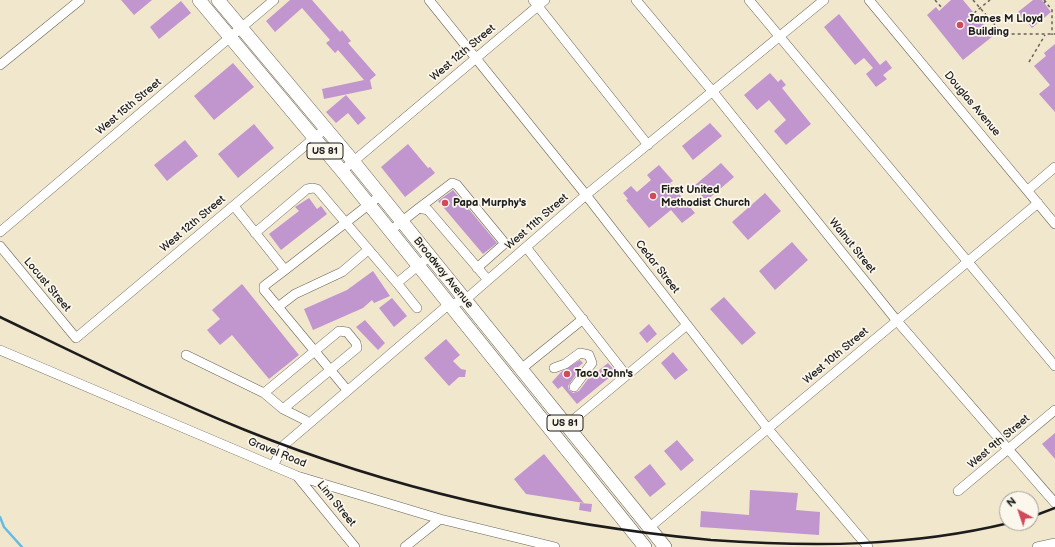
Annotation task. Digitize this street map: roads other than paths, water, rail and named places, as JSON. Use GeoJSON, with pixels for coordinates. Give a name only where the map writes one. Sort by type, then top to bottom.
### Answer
{"type":"FeatureCollection","features":[{"type":"Feature","properties":{"kind":"highway","name":"Broadway Avenue"},"geometry":{"type":"LineString","coordinates":[[199,0],[342,171],[448,305],[644,547]]}},
{"type":"Feature","properties":{"kind":"highway","name":"Broadway Avenue"},"geometry":{"type":"LineString","coordinates":[[218,0],[381,195],[662,543]]}},
{"type":"Feature","properties":{"kind":"street"},"geometry":{"type":"LineString","coordinates":[[0,65],[80,0]]}},
{"type":"Feature","properties":{"kind":"street","name":"West 15th Street"},"geometry":{"type":"LineString","coordinates":[[0,232],[274,0]]}},
{"type":"Feature","properties":{"kind":"street","name":"Cedar Street"},"geometry":{"type":"LineString","coordinates":[[429,0],[586,195],[768,429],[868,547]]}},
{"type":"Feature","properties":{"kind":"street","name":"Walnut Street"},"geometry":{"type":"LineString","coordinates":[[636,0],[713,92],[897,321],[1010,449],[1055,503]]}},
{"type":"Feature","properties":{"kind":"street"},"geometry":{"type":"LineString","coordinates":[[750,0],[779,37],[1055,366]]}},
{"type":"Feature","properties":{"kind":"street","name":"West 11th Street"},"geometry":{"type":"LineString","coordinates":[[273,466],[284,445],[347,390],[448,305],[465,300],[586,195],[824,0]]}},
{"type":"Feature","properties":{"kind":"street","name":"Douglas Avenue"},"geometry":{"type":"LineString","coordinates":[[869,0],[1055,224]]}},
{"type":"Feature","properties":{"kind":"street"},"geometry":{"type":"LineString","coordinates":[[538,2],[648,145]]}},
{"type":"Feature","properties":{"kind":"street","name":"West 12th Street"},"geometry":{"type":"LineString","coordinates":[[342,171],[477,58],[538,2]]}},
{"type":"Feature","properties":{"kind":"street","name":"West 12th Street"},"geometry":{"type":"LineString","coordinates":[[76,338],[325,129]]}},
{"type":"Feature","properties":{"kind":"street"},"geometry":{"type":"LineString","coordinates":[[1028,190],[1055,167]]}},
{"type":"Feature","properties":{"kind":"street"},"geometry":{"type":"LineString","coordinates":[[390,232],[452,183],[457,185],[503,241],[503,246],[477,268]]}},
{"type":"Feature","properties":{"kind":"street"},"geometry":{"type":"LineString","coordinates":[[255,233],[307,189],[318,189],[417,308]]}},
{"type":"Feature","properties":{"kind":"street"},"geometry":{"type":"LineString","coordinates":[[347,390],[264,290],[264,286],[381,195]]}},
{"type":"Feature","properties":{"kind":"street","name":"West 10th Street"},"geometry":{"type":"LineString","coordinates":[[650,527],[1038,203]]}},
{"type":"Feature","properties":{"kind":"street"},"geometry":{"type":"LineString","coordinates":[[234,206],[285,270]]}},
{"type":"Feature","properties":{"kind":"street"},"geometry":{"type":"LineString","coordinates":[[419,208],[428,210],[488,280]]}},
{"type":"Feature","properties":{"kind":"street","name":"Locust Street"},"geometry":{"type":"LineString","coordinates":[[0,246],[76,338]]}},
{"type":"Feature","properties":{"kind":"street"},"geometry":{"type":"LineString","coordinates":[[526,247],[626,375]]}},
{"type":"Feature","properties":{"kind":"street"},"geometry":{"type":"LineString","coordinates":[[278,307],[295,294],[342,272],[368,250]]}},
{"type":"Feature","properties":{"kind":"street"},"geometry":{"type":"LineString","coordinates":[[397,283],[430,256]]}},
{"type":"Feature","properties":{"kind":"street"},"geometry":{"type":"LineString","coordinates":[[521,369],[583,319]]}},
{"type":"Feature","properties":{"kind":"street"},"geometry":{"type":"LineString","coordinates":[[567,425],[687,325]]}},
{"type":"Feature","properties":{"kind":"street"},"geometry":{"type":"LineString","coordinates":[[264,393],[339,331],[347,332],[356,343],[357,348],[283,410]]}},
{"type":"Feature","properties":{"kind":"street","name":"Gravel Road"},"geometry":{"type":"LineString","coordinates":[[0,350],[297,476],[440,519],[555,547]]}},
{"type":"Feature","properties":{"kind":"street"},"geometry":{"type":"LineString","coordinates":[[554,368],[565,364],[580,353],[589,355],[592,363],[590,368],[574,387]]}},
{"type":"Feature","properties":{"kind":"street"},"geometry":{"type":"LineString","coordinates":[[186,355],[264,393],[283,410],[305,420],[308,424]]}},
{"type":"Feature","properties":{"kind":"street","name":"West 9th Street"},"geometry":{"type":"LineString","coordinates":[[958,491],[1055,410]]}},
{"type":"Feature","properties":{"kind":"street","name":"Linn Street"},"geometry":{"type":"LineString","coordinates":[[297,476],[355,547]]}},
{"type":"Feature","properties":{"kind":"street"},"geometry":{"type":"LineString","coordinates":[[405,547],[440,519]]}},
{"type":"Feature","properties":{"kind":"street"},"geometry":{"type":"LineString","coordinates":[[644,547],[662,543]]}},
{"type":"Feature","properties":{"kind":"street"},"geometry":{"type":"LineString","coordinates":[[1037,547],[1055,543]]}},
{"type":"Feature","properties":{"kind":"waterway"},"geometry":{"type":"LineString","coordinates":[[0,517],[4,527],[22,547]]}},
{"type":"Feature","properties":{"kind":"railway"},"geometry":{"type":"LineString","coordinates":[[0,317],[121,375],[245,430],[358,470],[474,502],[592,525],[651,533],[711,540],[786,544],[898,541],[935,537],[999,525]]}},
{"type":"Feature","properties":{"kind":"railway"},"geometry":{"type":"LineString","coordinates":[[1039,514],[1055,508]]}},
{"type":"Feature","properties":{"kind":"place","name":"James M Lloyd Building"},"geometry":{"type":"Point","coordinates":[960,25]}},
{"type":"Feature","properties":{"kind":"place","name":"First United Methodist Church"},"geometry":{"type":"Point","coordinates":[653,196]}},
{"type":"Feature","properties":{"kind":"place","name":"Papa Murphy's"},"geometry":{"type":"Point","coordinates":[445,203]}},
{"type":"Feature","properties":{"kind":"place","name":"Taco John's"},"geometry":{"type":"Point","coordinates":[567,374]}}]}
